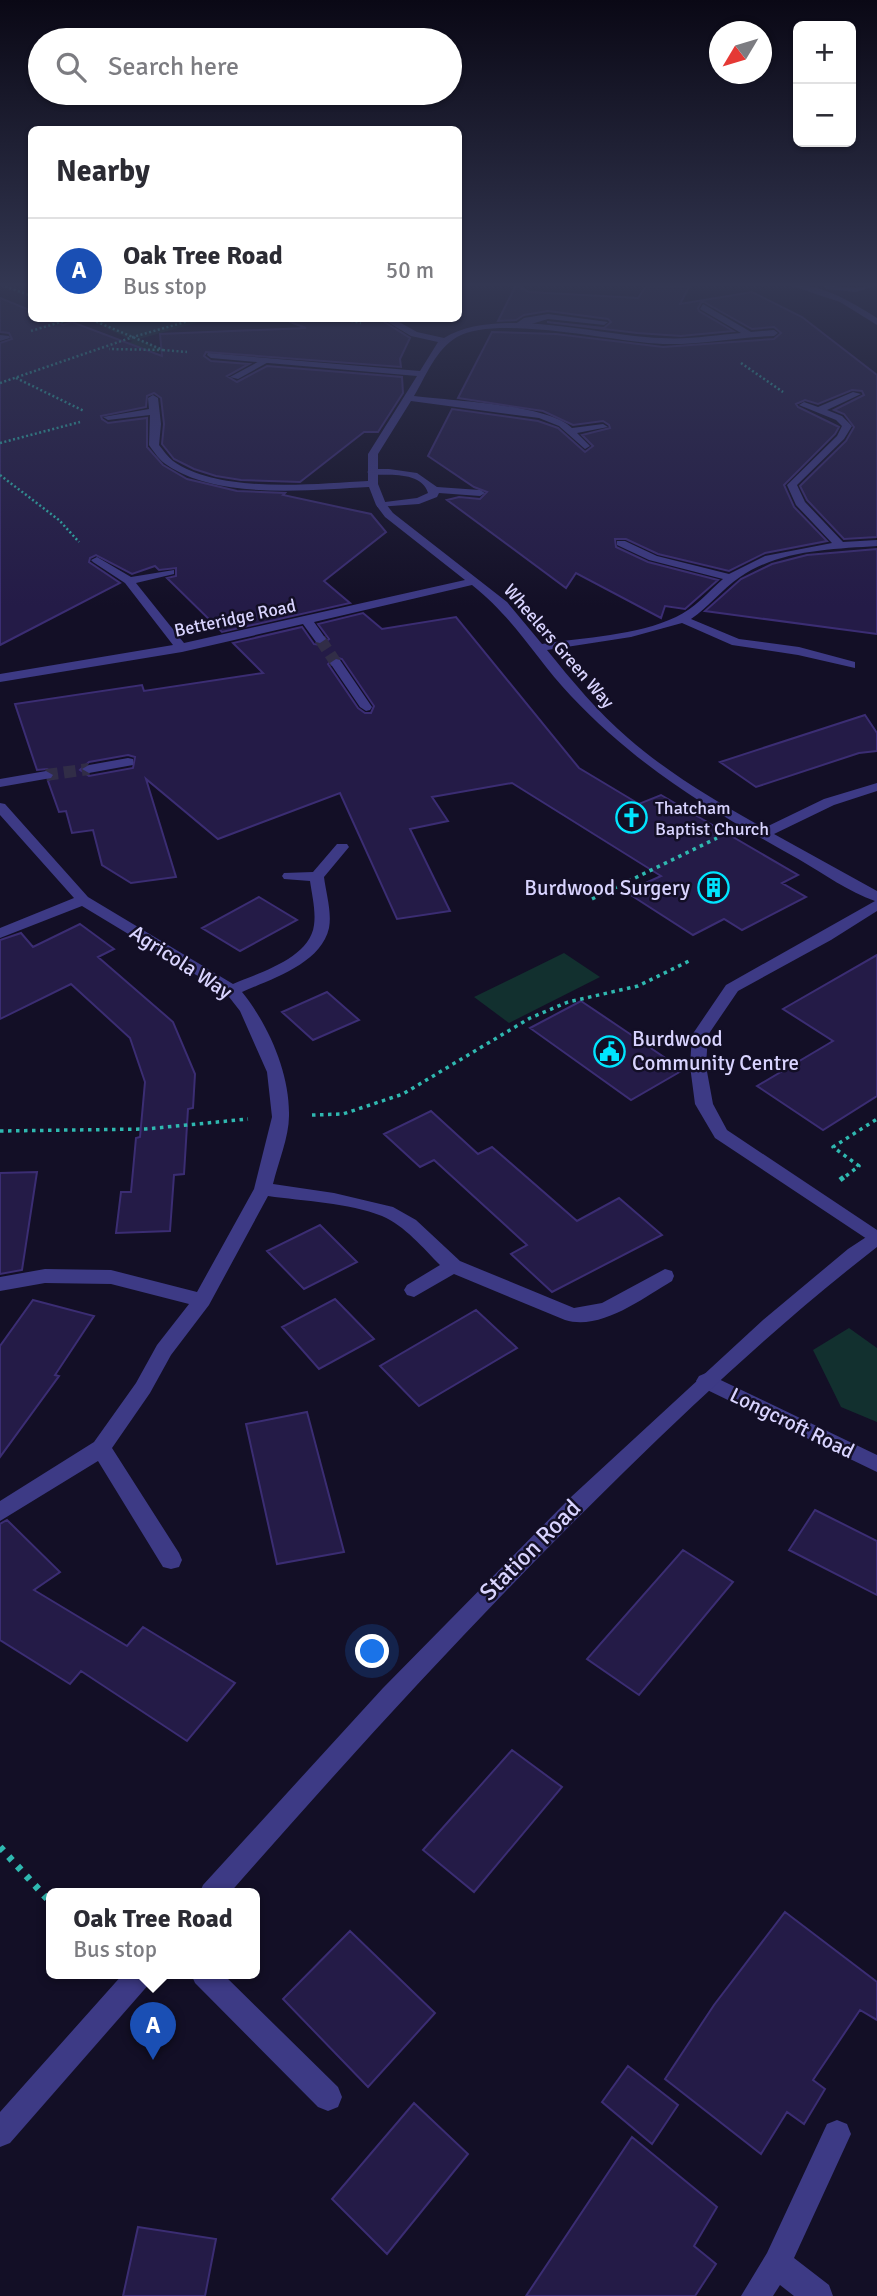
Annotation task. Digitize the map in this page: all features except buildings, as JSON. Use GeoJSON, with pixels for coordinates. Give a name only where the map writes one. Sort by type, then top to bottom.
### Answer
{"type":"FeatureCollection","features":[{"type":"Feature","properties":{"kind":"street"},"geometry":{"type":"LineString","coordinates":[[373,478],[373,454],[412,392]]}},
{"type":"Feature","properties":{"kind":"street"},"geometry":{"type":"LineString","coordinates":[[819,410],[856,394]]}},
{"type":"Feature","properties":{"kind":"street"},"geometry":{"type":"LineString","coordinates":[[153,398],[151,412],[156,423],[152,440],[159,453],[176,468],[195,475],[259,486],[410,473],[423,479],[433,490],[480,493]]}},
{"type":"Feature","properties":{"kind":"street"},"geometry":{"type":"LineString","coordinates":[[408,398],[529,412],[553,419],[571,431],[585,446]]}},
{"type":"Feature","properties":{"kind":"street"},"geometry":{"type":"LineString","coordinates":[[804,405],[839,418],[847,426],[846,431],[795,480],[793,490],[800,503],[841,546]]}},
{"type":"Feature","properties":{"kind":"street"},"geometry":{"type":"LineString","coordinates":[[108,416],[151,412]]}},
{"type":"Feature","properties":{"kind":"street"},"geometry":{"type":"LineString","coordinates":[[571,431],[603,427]]}},
{"type":"Feature","properties":{"kind":"street","name":"Wheelers Green Way"},"geometry":{"type":"LineString","coordinates":[[373,478],[381,505],[398,525],[476,581],[503,604],[574,692],[622,740],[654,766],[744,823],[877,897]]}},
{"type":"Feature","properties":{"kind":"street"},"geometry":{"type":"LineString","coordinates":[[381,505],[419,501],[433,495],[433,490]]}},
{"type":"Feature","properties":{"kind":"street"},"geometry":{"type":"LineString","coordinates":[[621,543],[653,558],[731,578]]}},
{"type":"Feature","properties":{"kind":"street"},"geometry":{"type":"LineString","coordinates":[[539,648],[649,629],[681,619],[694,612],[731,578],[766,559],[841,546],[877,543]]}},
{"type":"Feature","properties":{"kind":"street"},"geometry":{"type":"LineString","coordinates":[[97,560],[129,581],[182,648]]}},
{"type":"Feature","properties":{"kind":"street"},"geometry":{"type":"LineString","coordinates":[[129,581],[170,572]]}},
{"type":"Feature","properties":{"kind":"street","name":"Betteridge Road"},"geometry":{"type":"LineString","coordinates":[[0,678],[182,648],[476,581]]}},
{"type":"Feature","properties":{"kind":"street"},"geometry":{"type":"LineString","coordinates":[[681,619],[736,642],[799,651],[851,664]]}},
{"type":"Feature","properties":{"kind":"street"},"geometry":{"type":"LineString","coordinates":[[307,621],[320,639]]}},
{"type":"Feature","properties":{"kind":"street"},"geometry":{"type":"LineString","coordinates":[[336,663],[366,707]]}},
{"type":"Feature","properties":{"kind":"street"},"geometry":{"type":"LineString","coordinates":[[89,769],[128,762]]}},
{"type":"Feature","properties":{"kind":"street"},"geometry":{"type":"LineString","coordinates":[[0,783],[47,775]]}},
{"type":"Feature","properties":{"kind":"street"},"geometry":{"type":"LineString","coordinates":[[763,834],[829,802],[877,787]]}},
{"type":"Feature","properties":{"kind":"street","name":"Agricola Way"},"geometry":{"type":"LineString","coordinates":[[0,807],[83,900],[232,990],[248,1010],[275,1072],[281,1117],[263,1189],[202,1300],[164,1350],[143,1388],[101,1448],[0,1512]]}},
{"type":"Feature","properties":{"kind":"street"},"geometry":{"type":"LineString","coordinates":[[232,990],[291,962],[315,944],[322,926],[317,877],[342,847]]}},
{"type":"Feature","properties":{"kind":"street"},"geometry":{"type":"LineString","coordinates":[[289,876],[317,877]]}},
{"type":"Feature","properties":{"kind":"street"},"geometry":{"type":"LineString","coordinates":[[0,933],[83,900]]}},
{"type":"Feature","properties":{"kind":"street"},"geometry":{"type":"LineString","coordinates":[[877,905],[826,937],[732,988],[714,1011],[701,1035],[698,1066],[704,1104],[721,1134],[877,1237]]}},
{"type":"Feature","properties":{"kind":"street"},"geometry":{"type":"LineString","coordinates":[[263,1189],[334,1199],[387,1211],[410,1225],[453,1266],[572,1315],[588,1316],[600,1312],[665,1276]]}},
{"type":"Feature","properties":{"kind":"street","name":"Station Road"},"geometry":{"type":"LineString","coordinates":[[217,1888],[453,1628],[602,1478],[824,1276],[877,1237]]}},
{"type":"Feature","properties":{"kind":"street"},"geometry":{"type":"LineString","coordinates":[[414,1290],[453,1266]]}},
{"type":"Feature","properties":{"kind":"street"},"geometry":{"type":"LineString","coordinates":[[0,1284],[45,1276],[100,1276],[202,1300]]}},
{"type":"Feature","properties":{"kind":"street","name":"Longcroft Road"},"geometry":{"type":"LineString","coordinates":[[706,1381],[877,1464]]}},
{"type":"Feature","properties":{"kind":"street"},"geometry":{"type":"LineString","coordinates":[[101,1448],[171,1560]]}},
{"type":"Feature","properties":{"kind":"street"},"geometry":{"type":"LineString","coordinates":[[0,2133],[137,1979]]}},
{"type":"Feature","properties":{"kind":"street"},"geometry":{"type":"LineString","coordinates":[[209,1979],[328,2097]]}},
{"type":"Feature","properties":{"kind":"street"},"geometry":{"type":"LineString","coordinates":[[756,2296],[777,2263],[838,2134]]}},
{"type":"Feature","properties":{"kind":"street"},"geometry":{"type":"LineString","coordinates":[[777,2263],[818,2296]]}},
{"type":"Feature","properties":{"kind":"path"},"geometry":{"type":"LineString","coordinates":[[44,392],[76,410],[108,416]]}},
{"type":"Feature","properties":{"kind":"path"},"geometry":{"type":"LineString","coordinates":[[783,392],[804,405]]}},
{"type":"Feature","properties":{"kind":"path"},"geometry":{"type":"LineString","coordinates":[[0,443],[108,416]]}},
{"type":"Feature","properties":{"kind":"path"},"geometry":{"type":"LineString","coordinates":[[0,475],[59,520],[97,560]]}},
{"type":"Feature","properties":{"kind":"path"},"geometry":{"type":"LineString","coordinates":[[592,899],[648,874],[744,823]]}},
{"type":"Feature","properties":{"kind":"path"},"geometry":{"type":"LineString","coordinates":[[316,1115],[343,1114],[403,1094],[530,1018],[568,1002],[638,986],[689,961]]}},
{"type":"Feature","properties":{"kind":"path"},"geometry":{"type":"LineString","coordinates":[[837,1182],[859,1166],[833,1147],[877,1119]]}},
{"type":"Feature","properties":{"kind":"path"},"geometry":{"type":"LineString","coordinates":[[0,1131],[146,1129],[242,1120]]}},
{"type":"Feature","properties":{"kind":"path"},"geometry":{"type":"LineString","coordinates":[[0,1847],[46,1898]]}},
{"type":"Feature","properties":{"kind":"green space"},"geometry":{"type":"Polygon","coordinates":[[[564,953],[600,977],[509,1023],[474,997],[564,953]]]}},
{"type":"Feature","properties":{"kind":"green space"},"geometry":{"type":"Polygon","coordinates":[[[849,1328],[877,1348],[877,1422],[841,1407],[813,1350],[849,1328]]]}},
{"type":"Feature","properties":{"kind":"tunnel"},"geometry":{"type":"LineString","coordinates":[[320,639],[336,663]]}},
{"type":"Feature","properties":{"kind":"tunnel"},"geometry":{"type":"LineString","coordinates":[[46,775],[89,769]]}},
{"type":"Feature","properties":{"kind":"place","name":"Thatcham Baptist Church"},"geometry":{"type":"Point","coordinates":[632,818]}},
{"type":"Feature","properties":{"kind":"place","name":"Burdwood Surgery"},"geometry":{"type":"Point","coordinates":[713,888]}},
{"type":"Feature","properties":{"kind":"place","name":"Burdwood Community Centre"},"geometry":{"type":"Point","coordinates":[609,1051]}},
{"type":"Feature","properties":{"kind":"place","name":"Oak Tree Road"},"geometry":{"type":"Point","coordinates":[153,2060]}}]}
